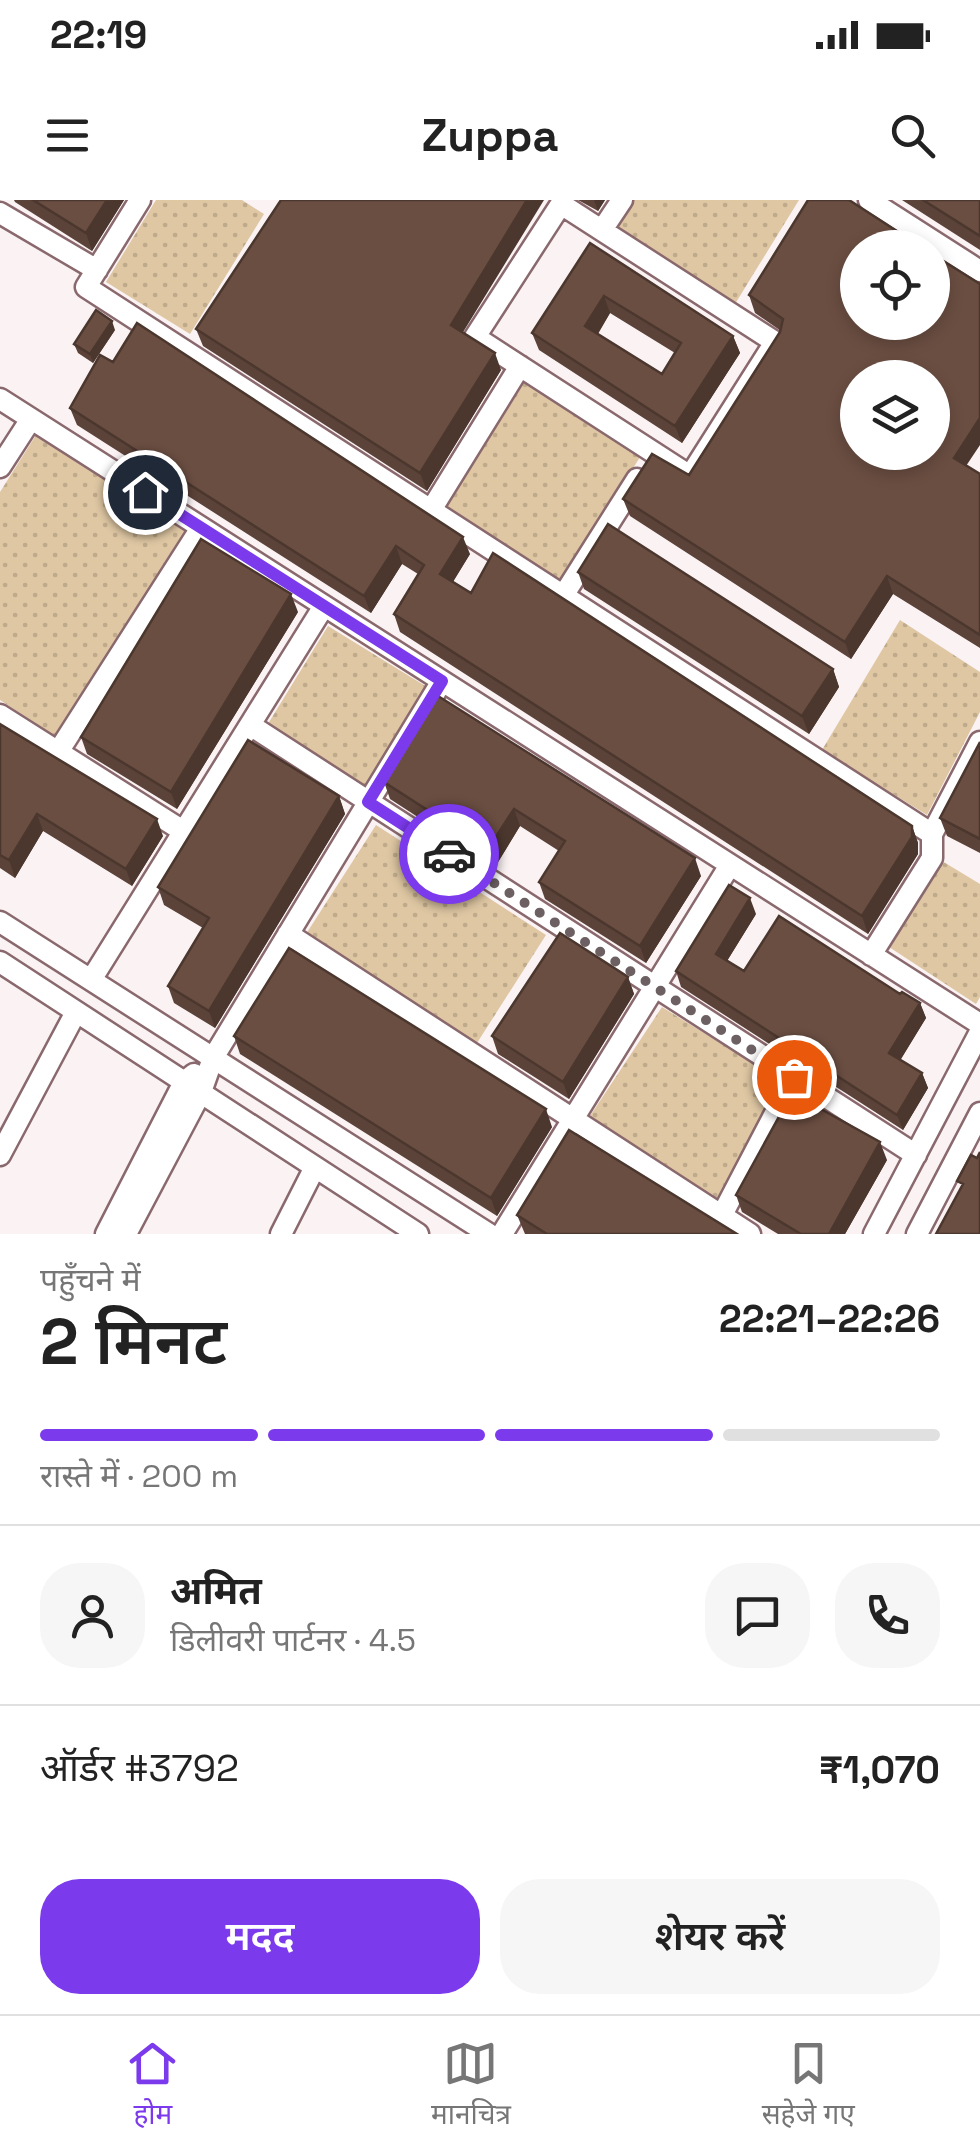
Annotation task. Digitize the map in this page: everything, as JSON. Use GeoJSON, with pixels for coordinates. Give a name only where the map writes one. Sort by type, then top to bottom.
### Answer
{"type":"FeatureCollection","features":[{"type":"Feature","properties":{"kind":"street"},"geometry":{"type":"LineString","coordinates":[[140,200],[86,288],[932,834]]}},
{"type":"Feature","properties":{"kind":"street"},"geometry":{"type":"LineString","coordinates":[[602,230],[622,200]]}},
{"type":"Feature","properties":{"kind":"street"},"geometry":{"type":"LineString","coordinates":[[869,200],[980,271]]}},
{"type":"Feature","properties":{"kind":"street"},"geometry":{"type":"LineString","coordinates":[[561,204],[602,230],[741,309],[776,342],[690,476],[476,337],[561,204]]}},
{"type":"Feature","properties":{"kind":"street"},"geometry":{"type":"LineString","coordinates":[[0,213],[97,270]]}},
{"type":"Feature","properties":{"kind":"street"},"geometry":{"type":"LineString","coordinates":[[431,510],[520,366]]}},
{"type":"Feature","properties":{"kind":"street"},"geometry":{"type":"LineString","coordinates":[[0,399],[980,1024]]}},
{"type":"Feature","properties":{"kind":"street"},"geometry":{"type":"LineString","coordinates":[[0,467],[32,419]]}},
{"type":"Feature","properties":{"kind":"street"},"geometry":{"type":"LineString","coordinates":[[563,596],[654,452]]}},
{"type":"Feature","properties":{"kind":"street"},"geometry":{"type":"LineString","coordinates":[[58,752],[201,528]]}},
{"type":"Feature","properties":{"kind":"street"},"geometry":{"type":"LineString","coordinates":[[91,980],[324,606]]}},
{"type":"Feature","properties":{"kind":"street"},"geometry":{"type":"LineString","coordinates":[[106,1234],[442,681]]}},
{"type":"Feature","properties":{"kind":"street"},"geometry":{"type":"LineString","coordinates":[[0,715],[183,831]]}},
{"type":"Feature","properties":{"kind":"street"},"geometry":{"type":"LineString","coordinates":[[250,725],[559,936],[654,986],[916,1155]]}},
{"type":"Feature","properties":{"kind":"street"},"geometry":{"type":"LineString","coordinates":[[871,955],[932,858],[932,834],[980,742]]}},
{"type":"Feature","properties":{"kind":"street"},"geometry":{"type":"LineString","coordinates":[[502,1234],[730,865]]}},
{"type":"Feature","properties":{"kind":"street"},"geometry":{"type":"LineString","coordinates":[[0,922],[489,1234]]}},
{"type":"Feature","properties":{"kind":"street"},"geometry":{"type":"LineString","coordinates":[[288,934],[484,1050],[573,1119],[750,1234]]}},
{"type":"Feature","properties":{"kind":"street"},"geometry":{"type":"LineString","coordinates":[[0,962],[418,1234]]}},
{"type":"Feature","properties":{"kind":"street"},"geometry":{"type":"LineString","coordinates":[[2,1146],[76,1012]]}},
{"type":"Feature","properties":{"kind":"street"},"geometry":{"type":"LineString","coordinates":[[874,1234],[980,1032]]}},
{"type":"Feature","properties":{"kind":"street"},"geometry":{"type":"LineString","coordinates":[[722,1215],[794,1077]]}},
{"type":"Feature","properties":{"kind":"street"},"geometry":{"type":"LineString","coordinates":[[126,1234],[193,1087]]}},
{"type":"Feature","properties":{"kind":"street"},"geometry":{"type":"LineString","coordinates":[[916,1234],[980,1113]]}},
{"type":"Feature","properties":{"kind":"street"},"geometry":{"type":"LineString","coordinates":[[281,1234],[316,1168]]}},
{"type":"Feature","properties":{"kind":"shaded area"},"geometry":{"type":"Polygon","coordinates":[[[156,200],[242,200],[264,214],[190,334],[106,282],[156,200]]]}},
{"type":"Feature","properties":{"kind":"shaded area"},"geometry":{"type":"Polygon","coordinates":[[[632,200],[799,200],[735,304],[614,229],[632,200]]]}},
{"type":"Feature","properties":{"kind":"shaded area"},"geometry":{"type":"Polygon","coordinates":[[[524,379],[642,454],[561,582],[443,507],[524,379]]]}},
{"type":"Feature","properties":{"kind":"shaded area"},"geometry":{"type":"Polygon","coordinates":[[[36,435],[189,534],[58,738],[0,700],[0,492],[36,435]]]}},
{"type":"Feature","properties":{"kind":"shaded area"},"geometry":{"type":"Polygon","coordinates":[[[900,620],[980,672],[980,712],[927,815],[822,750],[900,620]]]}},
{"type":"Feature","properties":{"kind":"shaded area"},"geometry":{"type":"Polygon","coordinates":[[[328,626],[427,687],[365,788],[266,727],[328,626]]]}},
{"type":"Feature","properties":{"kind":"shaded area"},"geometry":{"type":"Polygon","coordinates":[[[376,825],[546,935],[477,1043],[306,934],[376,825]]]}},
{"type":"Feature","properties":{"kind":"shaded area"},"geometry":{"type":"Polygon","coordinates":[[[942,861],[980,884],[980,997],[976,1004],[886,945],[942,861]]]}},
{"type":"Feature","properties":{"kind":"shaded area"},"geometry":{"type":"Polygon","coordinates":[[[662,1007],[782,1081],[719,1203],[590,1116],[662,1007]]]}},
{"type":"Feature","properties":{"kind":"building"},"geometry":{"type":"Polygon","coordinates":[[[33,200],[107,200],[86,233],[33,200]]]}},
{"type":"Feature","properties":{"kind":"building"},"geometry":{"type":"Polygon","coordinates":[[[281,200],[527,200],[451,325],[495,353],[420,473],[196,329],[281,200]]]}},
{"type":"Feature","properties":{"kind":"building"},"geometry":{"type":"Polygon","coordinates":[[[808,200],[849,200],[895,230],[840,230],[840,340],[950,340],[950,265],[980,284],[980,418],[954,458],[980,474],[980,635],[887,576],[845,642],[623,499],[652,454],[689,475],[780,332],[783,319],[749,295],[808,200]]]}},
{"type":"Feature","properties":{"kind":"building"},"geometry":{"type":"Polygon","coordinates":[[[923,200],[980,200],[980,236],[923,200]]]}},
{"type":"Feature","properties":{"kind":"building"},"geometry":{"type":"Polygon","coordinates":[[[590,243],[733,336],[675,426],[532,333],[590,243]],[[604,296],[585,326],[662,374],[681,343],[604,296]]]}},
{"type":"Feature","properties":{"kind":"building"},"geometry":{"type":"Polygon","coordinates":[[[96,310],[112,321],[90,354],[74,344],[96,310]]]}},
{"type":"Feature","properties":{"kind":"building"},"geometry":{"type":"Polygon","coordinates":[[[137,323],[463,537],[440,574],[471,593],[493,553],[912,826],[912,837],[862,916],[394,614],[424,565],[396,546],[364,596],[70,408],[100,355],[113,362],[137,323]]]}},
{"type":"Feature","properties":{"kind":"building"},"geometry":{"type":"Polygon","coordinates":[[[608,524],[833,669],[802,716],[578,572],[608,524]]]}},
{"type":"Feature","properties":{"kind":"building"},"geometry":{"type":"Polygon","coordinates":[[[201,539],[291,594],[171,792],[81,737],[201,539]]]}},
{"type":"Feature","properties":{"kind":"building"},"geometry":{"type":"Polygon","coordinates":[[[438,696],[695,858],[640,946],[539,882],[565,841],[514,809],[488,849],[384,782],[438,696]]]}},
{"type":"Feature","properties":{"kind":"building"},"geometry":{"type":"Polygon","coordinates":[[[0,724],[157,819],[126,869],[37,814],[9,860],[0,855],[0,724]]]}},
{"type":"Feature","properties":{"kind":"building"},"geometry":{"type":"Polygon","coordinates":[[[248,740],[339,796],[209,1011],[168,986],[209,918],[158,887],[248,740]]]}},
{"type":"Feature","properties":{"kind":"building"},"geometry":{"type":"Polygon","coordinates":[[[980,742],[980,839],[940,818],[980,742]]]}},
{"type":"Feature","properties":{"kind":"building"},"geometry":{"type":"Polygon","coordinates":[[[729,885],[750,898],[716,954],[744,971],[779,916],[920,1003],[889,1053],[922,1073],[897,1115],[676,971],[729,885]]]}},
{"type":"Feature","properties":{"kind":"building"},"geometry":{"type":"Polygon","coordinates":[[[560,933],[628,977],[563,1082],[492,1036],[560,933]]]}},
{"type":"Feature","properties":{"kind":"building"},"geometry":{"type":"Polygon","coordinates":[[[289,948],[546,1109],[491,1198],[234,1036],[289,948]]]}},
{"type":"Feature","properties":{"kind":"building"},"geometry":{"type":"Polygon","coordinates":[[[792,1093],[880,1142],[829,1234],[801,1234],[736,1195],[792,1093]]]}},
{"type":"Feature","properties":{"kind":"building"},"geometry":{"type":"Polygon","coordinates":[[[569,1130],[737,1234],[547,1234],[517,1215],[569,1130]]]}},
{"type":"Feature","properties":{"kind":"building"},"geometry":{"type":"Polygon","coordinates":[[[980,1152],[980,1234],[936,1234],[963,1184],[957,1181],[971,1155],[977,1158],[980,1152]]]}},
{"type":"Feature","properties":{"kind":"way so far"},"geometry":{"type":"LineString","coordinates":[[449,854],[794,1077]]}},
{"type":"Feature","properties":{"kind":"route"},"geometry":{"type":"LineString","coordinates":[[145,492],[442,681],[368,802],[449,854]]}}]}
